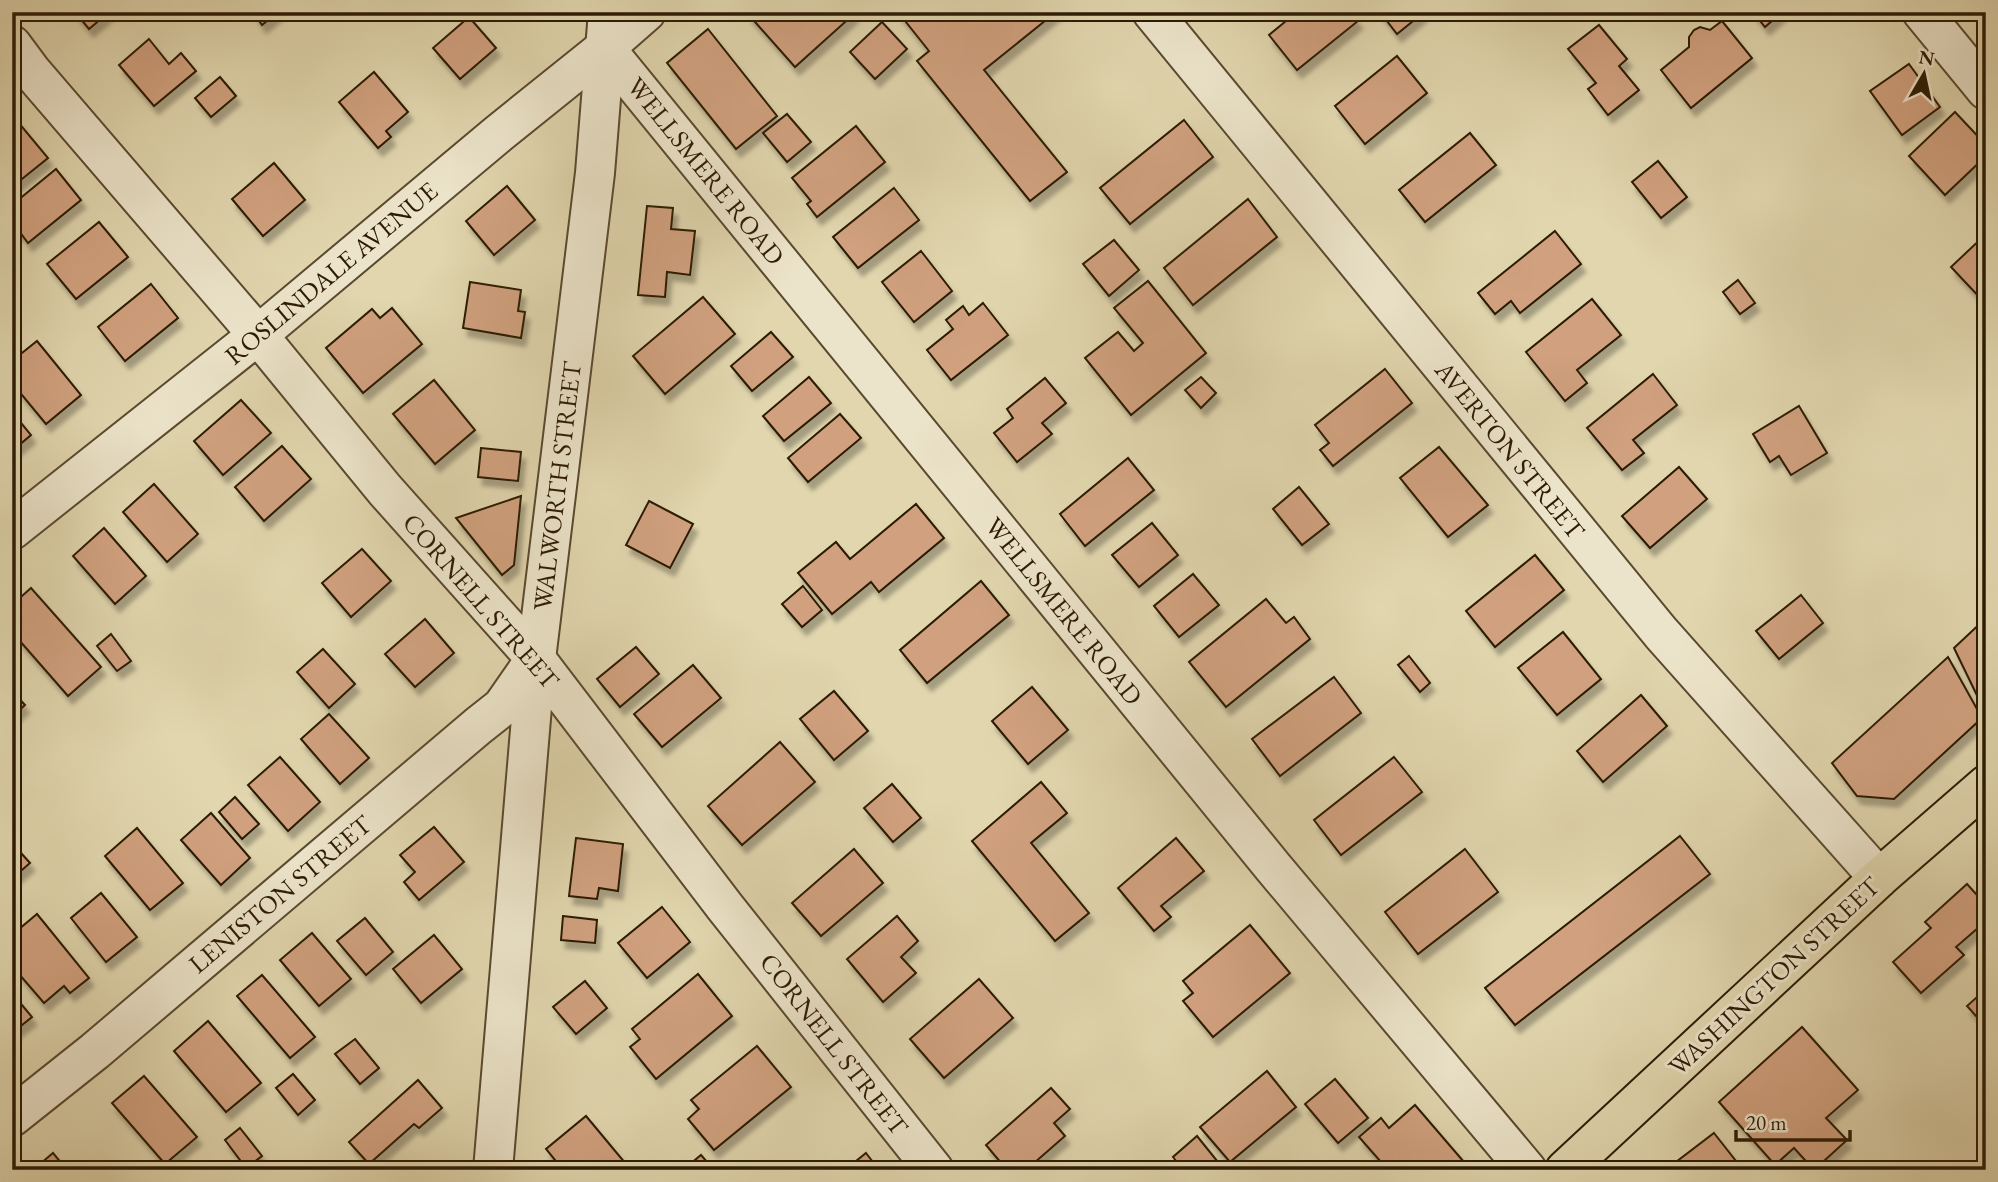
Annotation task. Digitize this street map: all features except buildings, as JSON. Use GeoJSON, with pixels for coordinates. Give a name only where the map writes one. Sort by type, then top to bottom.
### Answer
{"type":"FeatureCollection","features":[{"type":"Feature","properties":{"kind":"main road","name":"WASHINGTON STREET"},"geometry":{"type":"LineString","coordinates":[[1565,1170],[1880,878],[1985,786]]}},
{"type":"Feature","properties":{"kind":"street","name":"ROSLINDALE AVENUE"},"geometry":{"type":"LineString","coordinates":[[12,530],[258,335],[498,134],[607,30],[646,12]]}},
{"type":"Feature","properties":{"kind":"street","name":"AVERTON STREET"},"geometry":{"type":"LineString","coordinates":[[1152,12],[1661,633],[1880,878]]}},
{"type":"Feature","properties":{"kind":"street"},"geometry":{"type":"LineString","coordinates":[[1922,12],[1986,90]]}},
{"type":"Feature","properties":{"kind":"street","name":"WALWORTH STREET"},"geometry":{"type":"LineString","coordinates":[[494,1170],[536,659],[595,173],[607,30]]}},
{"type":"Feature","properties":{"kind":"street","name":"WELLSMERE ROAD"},"geometry":{"type":"LineString","coordinates":[[607,30],[1282,878],[1527,1170]]}},
{"type":"Feature","properties":{"kind":"street","name":"CORNELL STREET"},"geometry":{"type":"LineString","coordinates":[[12,45],[32,72],[258,335],[385,490],[536,659],[724,907],[934,1170]]}},
{"type":"Feature","properties":{"kind":"street","name":"LENISTON STREET"},"geometry":{"type":"LineString","coordinates":[[12,1117],[95,1051],[502,707],[536,659]]}}]}
